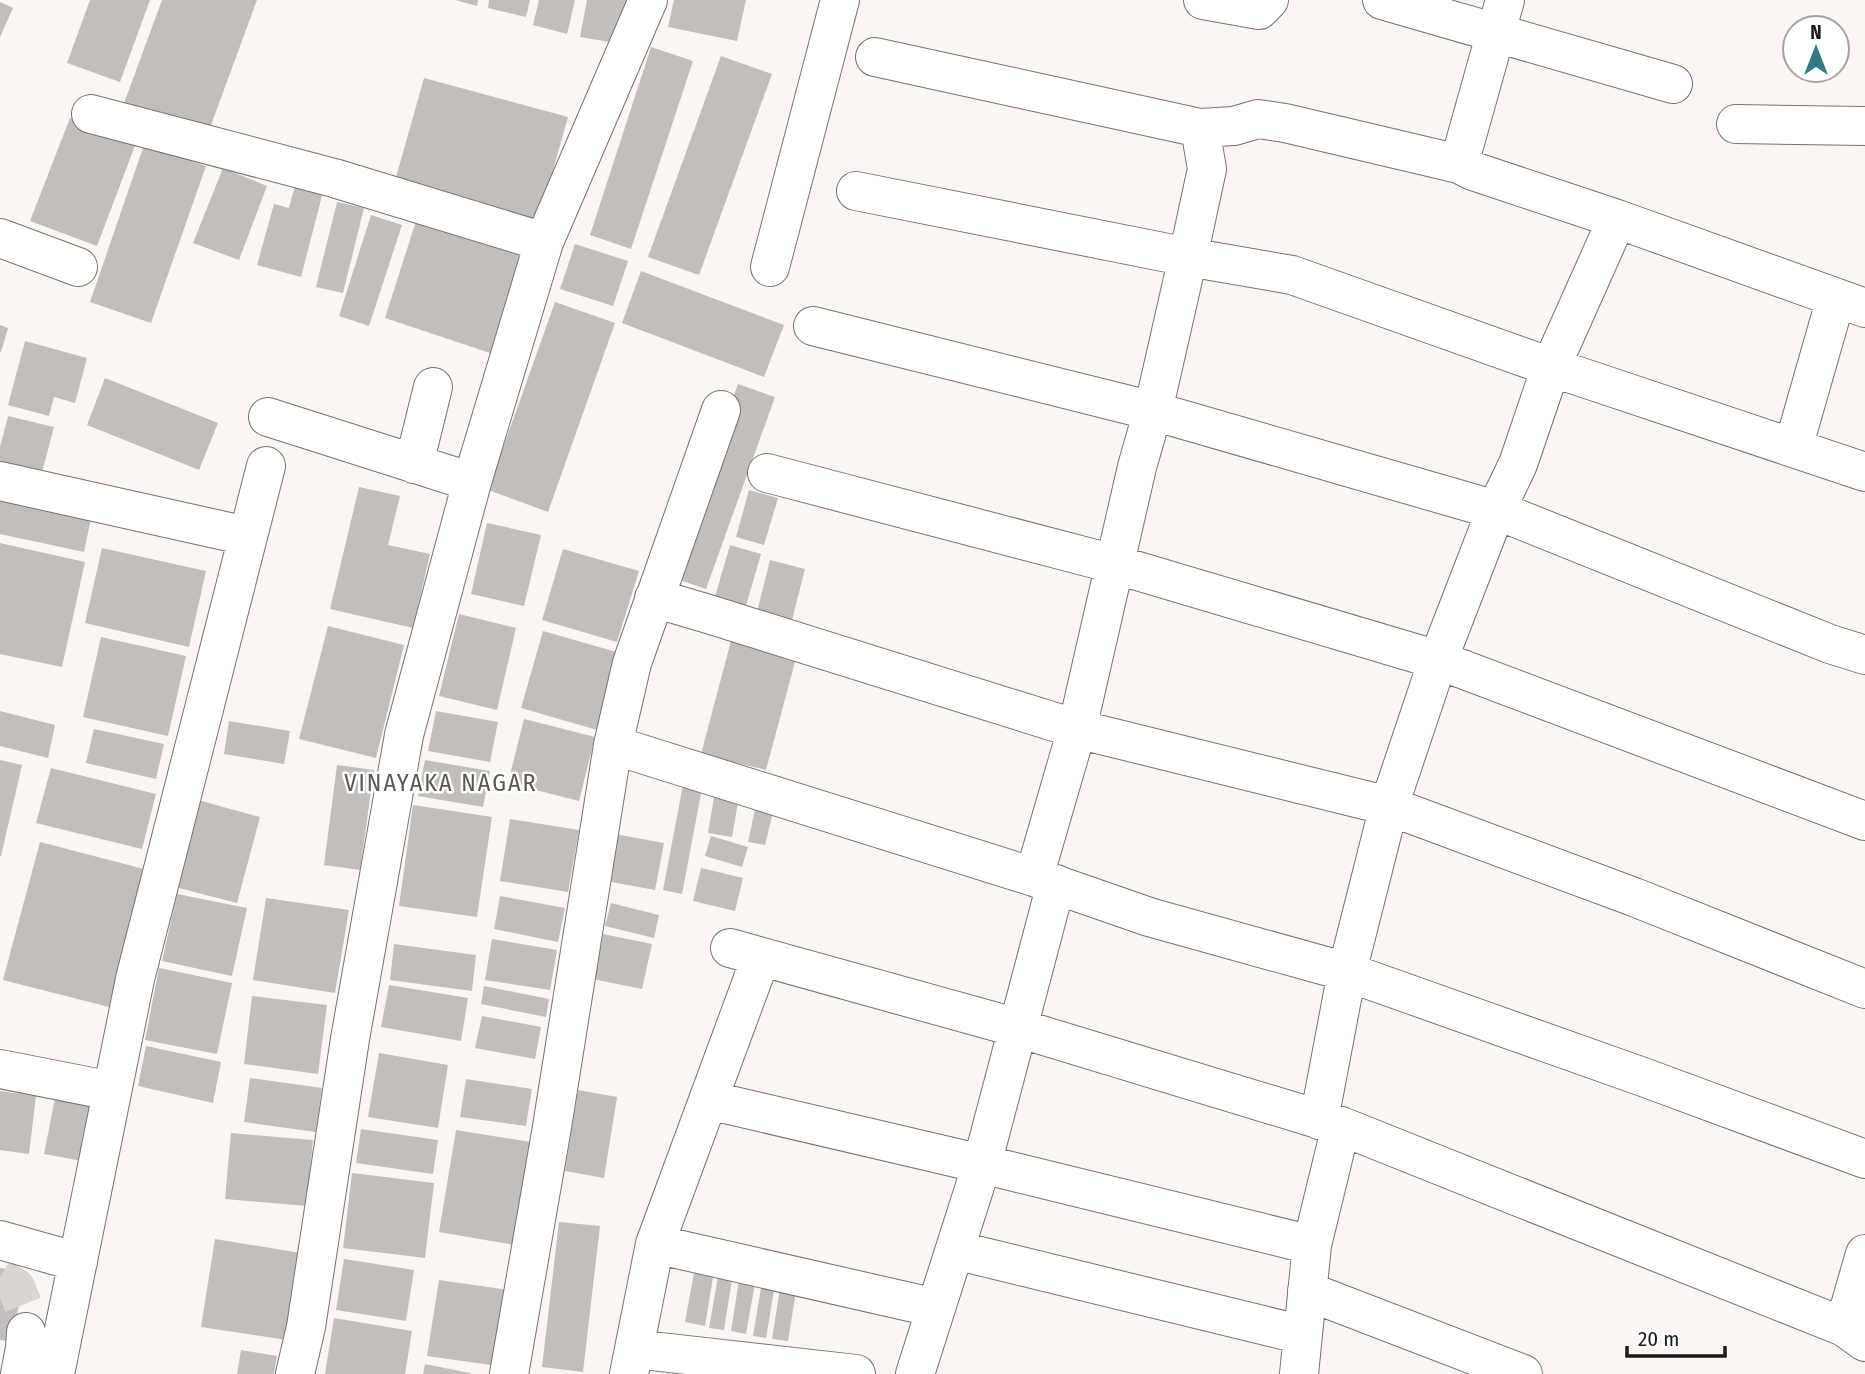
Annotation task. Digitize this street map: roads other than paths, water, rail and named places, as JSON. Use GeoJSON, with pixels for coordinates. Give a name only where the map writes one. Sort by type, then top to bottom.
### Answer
{"type":"FeatureCollection","features":[{"type":"Feature","properties":{"kind":"street"},"geometry":{"type":"LineString","coordinates":[[295,1374],[306,1327],[350,1039],[404,735],[472,482],[544,242],[648,0]]}},
{"type":"Feature","properties":{"kind":"street"},"geometry":{"type":"LineString","coordinates":[[770,267],[840,0]]}},
{"type":"Feature","properties":{"kind":"street"},"geometry":{"type":"LineString","coordinates":[[1203,0],[1259,10],[1269,0]]}},
{"type":"Feature","properties":{"kind":"street"},"geometry":{"type":"LineString","coordinates":[[1382,0],[1500,16],[1673,83]]}},
{"type":"Feature","properties":{"kind":"street"},"geometry":{"type":"LineString","coordinates":[[1459,164],[1500,16]]}},
{"type":"Feature","properties":{"kind":"street"},"geometry":{"type":"LineString","coordinates":[[876,57],[1200,128],[1234,126],[1258,119],[1459,164],[1851,303],[1793,448]]}},
{"type":"Feature","properties":{"kind":"street"},"geometry":{"type":"LineString","coordinates":[[91,114],[334,178],[544,242]]}},
{"type":"Feature","properties":{"kind":"street"},"geometry":{"type":"LineString","coordinates":[[1736,124],[1865,126]]}},
{"type":"Feature","properties":{"kind":"street"},"geometry":{"type":"LineString","coordinates":[[915,1374],[982,1164],[1018,1028],[1077,729],[1208,169],[1200,128]]}},
{"type":"Feature","properties":{"kind":"street"},"geometry":{"type":"LineString","coordinates":[[856,191],[1292,275],[1551,367],[1865,472]]}},
{"type":"Feature","properties":{"kind":"street"},"geometry":{"type":"LineString","coordinates":[[1299,1374],[1312,1245],[1348,972],[1389,806],[1438,660],[1496,510],[1518,464],[1551,367],[1617,219]]}},
{"type":"Feature","properties":{"kind":"street"},"geometry":{"type":"LineString","coordinates":[[0,238],[78,267]]}},
{"type":"Feature","properties":{"kind":"street"},"geometry":{"type":"LineString","coordinates":[[813,326],[1153,411],[1496,510],[1829,644],[1865,655]]}},
{"type":"Feature","properties":{"kind":"street"},"geometry":{"type":"LineString","coordinates":[[414,464],[433,387]]}},
{"type":"Feature","properties":{"kind":"street"},"geometry":{"type":"LineString","coordinates":[[509,1374],[551,1133],[613,745],[632,663],[721,410]]}},
{"type":"Feature","properties":{"kind":"street"},"geometry":{"type":"LineString","coordinates":[[268,417],[472,482]]}},
{"type":"Feature","properties":{"kind":"street"},"geometry":{"type":"LineString","coordinates":[[55,1374],[135,979],[266,466]]}},
{"type":"Feature","properties":{"kind":"street"},"geometry":{"type":"LineString","coordinates":[[767,472],[1114,564],[1438,660],[1865,821]]}},
{"type":"Feature","properties":{"kind":"street"},"geometry":{"type":"LineString","coordinates":[[0,481],[247,536]]}},
{"type":"Feature","properties":{"kind":"street"},"geometry":{"type":"LineString","coordinates":[[654,598],[1077,729],[1389,806],[1634,897],[1865,989]]}},
{"type":"Feature","properties":{"kind":"street"},"geometry":{"type":"LineString","coordinates":[[613,745],[1045,881],[1149,917],[1348,972],[1865,1158]]}},
{"type":"Feature","properties":{"kind":"street"},"geometry":{"type":"LineString","coordinates":[[856,1374],[632,1362],[655,1244],[708,1100],[745,952],[1018,1028],[1330,1123],[1855,1334],[1865,1254]]}},
{"type":"Feature","properties":{"kind":"street"},"geometry":{"type":"LineString","coordinates":[[0,1069],[112,1091]]}},
{"type":"Feature","properties":{"kind":"street"},"geometry":{"type":"LineString","coordinates":[[708,1100],[1312,1245]]}},
{"type":"Feature","properties":{"kind":"street"},"geometry":{"type":"LineString","coordinates":[[0,1240],[78,1262]]}},
{"type":"Feature","properties":{"kind":"street"},"geometry":{"type":"LineString","coordinates":[[655,1244],[936,1308]]}},
{"type":"Feature","properties":{"kind":"street"},"geometry":{"type":"LineString","coordinates":[[955,1250],[1303,1335]]}},
{"type":"Feature","properties":{"kind":"street"},"geometry":{"type":"LineString","coordinates":[[1307,1291],[1523,1374]]}},
{"type":"Feature","properties":{"kind":"street"},"geometry":{"type":"LineString","coordinates":[[20,1374],[26,1332]]}},
{"type":"Feature","properties":{"kind":"tunnel"},"geometry":{"type":"LineString","coordinates":[[0,1277],[16,1287],[26,1312],[26,1332]]}},
{"type":"Feature","properties":{"kind":"district","name":"VINAYAKA NAGAR"},"geometry":{"type":"Point","coordinates":[441,783]}}]}
